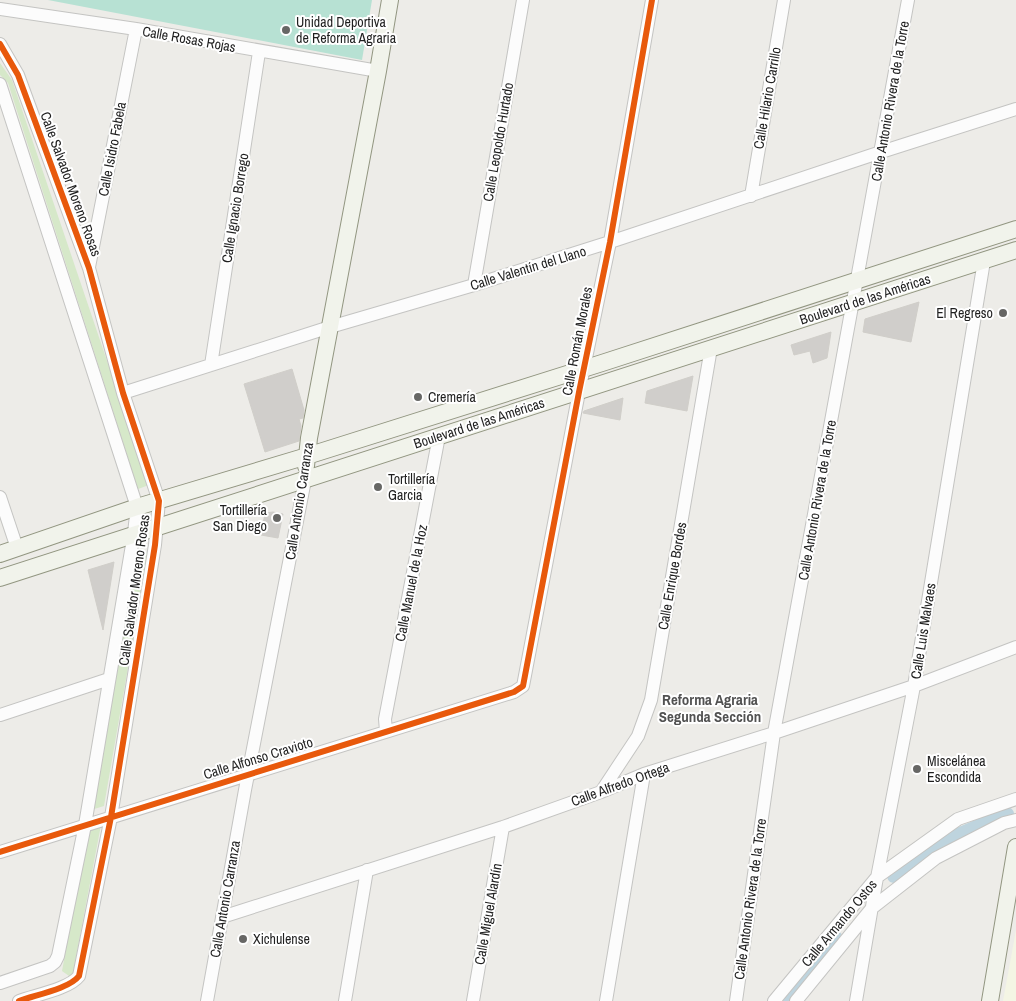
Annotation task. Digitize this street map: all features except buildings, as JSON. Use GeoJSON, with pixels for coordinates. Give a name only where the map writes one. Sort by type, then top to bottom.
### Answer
{"type":"FeatureCollection","features":[{"type":"Feature","properties":{"kind":"main road","name":"Calle Antonio Carranza"},"geometry":{"type":"LineString","coordinates":[[305,480],[307,456],[390,0]]}},
{"type":"Feature","properties":{"kind":"main road","name":"Boulevard de las Américas"},"geometry":{"type":"LineString","coordinates":[[0,554],[137,507],[307,456],[583,369],[1016,229]]}},
{"type":"Feature","properties":{"kind":"main road","name":"Boulevard de las Américas"},"geometry":{"type":"LineString","coordinates":[[0,578],[134,533],[305,480],[1016,250]]}},
{"type":"Feature","properties":{"kind":"main road"},"geometry":{"type":"LineString","coordinates":[[990,1001],[1015,854]]}},
{"type":"Feature","properties":{"kind":"street","name":"Calle Leopoldo Hurtado"},"geometry":{"type":"LineString","coordinates":[[474,285],[523,0]]}},
{"type":"Feature","properties":{"kind":"street","name":"Calle Román Morales"},"geometry":{"type":"LineString","coordinates":[[523,686],[583,369],[610,242],[652,0]]}},
{"type":"Feature","properties":{"kind":"street","name":"Calle Hilario Carrillo"},"geometry":{"type":"LineString","coordinates":[[751,196],[784,0]]}},
{"type":"Feature","properties":{"kind":"street","name":"Calle Antonio Rivera de la Torre"},"geometry":{"type":"LineString","coordinates":[[736,1001],[774,733],[908,0]]}},
{"type":"Feature","properties":{"kind":"street","name":"Calle Rosas Rojas"},"geometry":{"type":"LineString","coordinates":[[0,9],[136,29],[259,52],[378,71]]}},
{"type":"Feature","properties":{"kind":"street","name":"Calle Isidro Fabela"},"geometry":{"type":"LineString","coordinates":[[89,268],[136,29]]}},
{"type":"Feature","properties":{"kind":"street","name":"Calle Salvador Moreno Rosas"},"geometry":{"type":"LineString","coordinates":[[0,44],[18,75],[89,268],[123,393],[158,501],[157,526],[111,817],[79,976],[75,981],[19,1001]]}},
{"type":"Feature","properties":{"kind":"street","name":"Calle Ignacio Borrego"},"geometry":{"type":"LineString","coordinates":[[211,365],[259,52]]}},
{"type":"Feature","properties":{"kind":"street","name":"Calle Salvador Moreno Rosas"},"geometry":{"type":"LineString","coordinates":[[0,84],[137,507],[85,825],[58,956],[55,962],[40,970],[0,983]]}},
{"type":"Feature","properties":{"kind":"street"},"geometry":{"type":"LineString","coordinates":[[1015,109],[1016,96]]}},
{"type":"Feature","properties":{"kind":"street","name":"Calle Valentín del Llano"},"geometry":{"type":"LineString","coordinates":[[123,393],[330,327],[474,285],[610,242],[1015,109]]}},
{"type":"Feature","properties":{"kind":"street","name":"Calle Luis Malvaes"},"geometry":{"type":"LineString","coordinates":[[856,1001],[877,876],[914,686],[984,260]]}},
{"type":"Feature","properties":{"kind":"street","name":"Calle Enrique Bordes"},"geometry":{"type":"LineString","coordinates":[[601,792],[638,736],[651,700],[711,348]]}},
{"type":"Feature","properties":{"kind":"street","name":"Calle Manuel de la Hoz"},"geometry":{"type":"LineString","coordinates":[[386,731],[385,719],[440,436]]}},
{"type":"Feature","properties":{"kind":"street","name":"Calle Antonio Carranza"},"geometry":{"type":"LineString","coordinates":[[207,1001],[248,774],[305,480]]}},
{"type":"Feature","properties":{"kind":"street"},"geometry":{"type":"LineString","coordinates":[[0,497],[17,548]]}},
{"type":"Feature","properties":{"kind":"street","name":"Calle Alfredo Ortega"},"geometry":{"type":"LineString","coordinates":[[222,917],[503,827],[601,792],[644,774],[914,686],[1016,647]]}},
{"type":"Feature","properties":{"kind":"street"},"geometry":{"type":"LineString","coordinates":[[0,716],[109,679]]}},
{"type":"Feature","properties":{"kind":"street","name":"Calle Alfonso Cravioto"},"geometry":{"type":"LineString","coordinates":[[0,852],[514,692],[523,686]]}},
{"type":"Feature","properties":{"kind":"street"},"geometry":{"type":"LineString","coordinates":[[606,1001],[644,774]]}},
{"type":"Feature","properties":{"kind":"street","name":"Calle Armando Ostos"},"geometry":{"type":"LineString","coordinates":[[774,1001],[877,876],[958,819],[1016,799]]}},
{"type":"Feature","properties":{"kind":"street","name":"Calle Armando Ostos"},"geometry":{"type":"LineString","coordinates":[[796,1001],[872,908],[936,858],[1004,822],[1016,820]]}},
{"type":"Feature","properties":{"kind":"street","name":"Calle Miguel Alardín"},"geometry":{"type":"LineString","coordinates":[[473,1001],[503,827]]}},
{"type":"Feature","properties":{"kind":"street"},"geometry":{"type":"LineString","coordinates":[[345,1001],[367,870]]}},
{"type":"Feature","properties":{"kind":"street"},"geometry":{"type":"LineString","coordinates":[[827,937],[840,947]]}},
{"type":"Feature","properties":{"kind":"street"},"geometry":{"type":"LineString","coordinates":[[40,970],[48,991]]}},
{"type":"Feature","properties":{"kind":"shaded area"},"geometry":{"type":"Polygon","coordinates":[[[1016,930],[1016,1001],[1003,1001],[1016,930]]]}},
{"type":"Feature","properties":{"kind":"green space","name":"Unidad Deportiva de Reforma Agraria"},"geometry":{"type":"Polygon","coordinates":[[[48,0],[372,0],[362,60],[48,0]]]}},
{"type":"Feature","properties":{"kind":"green space"},"geometry":{"type":"Polygon","coordinates":[[[0,63],[12,80],[149,485],[138,489],[8,83],[0,75],[0,63]]]}},
{"type":"Feature","properties":{"kind":"green space"},"geometry":{"type":"Polygon","coordinates":[[[148,552],[104,806],[91,810],[134,557],[148,552]]]}},
{"type":"Feature","properties":{"kind":"green space"},"geometry":{"type":"Polygon","coordinates":[[[101,825],[72,978],[62,971],[88,828],[101,825]]]}},
{"type":"Feature","properties":{"kind":"waterway"},"geometry":{"type":"LineString","coordinates":[[894,876],[951,838],[1007,814]]}},
{"type":"Feature","properties":{"kind":"waterway"},"geometry":{"type":"LineString","coordinates":[[784,1001],[835,937]]}},
{"type":"Feature","properties":{"kind":"cycle path"},"geometry":{"type":"LineString","coordinates":[[0,852],[514,692],[523,686],[579,392],[610,242],[652,0]]}},
{"type":"Feature","properties":{"kind":"cycle path"},"geometry":{"type":"LineString","coordinates":[[0,44],[18,75],[89,268],[123,393],[159,501],[155,545],[111,817],[79,976],[68,985],[19,1001]]}},
{"type":"Feature","properties":{"kind":"place","name":"Unidad Deportiva de Reforma Agraria"},"geometry":{"type":"Point","coordinates":[286,30]}},
{"type":"Feature","properties":{"kind":"place","name":"El Regreso"},"geometry":{"type":"Point","coordinates":[1003,313]}},
{"type":"Feature","properties":{"kind":"place","name":"Cremería"},"geometry":{"type":"Point","coordinates":[418,397]}},
{"type":"Feature","properties":{"kind":"place","name":"Tortillería Garcia"},"geometry":{"type":"Point","coordinates":[378,487]}},
{"type":"Feature","properties":{"kind":"place","name":"Tortillería San Diego"},"geometry":{"type":"Point","coordinates":[277,518]}},
{"type":"Feature","properties":{"kind":"place","name":"Miscelánea Escondida"},"geometry":{"type":"Point","coordinates":[917,769]}},
{"type":"Feature","properties":{"kind":"place","name":"Xichulense"},"geometry":{"type":"Point","coordinates":[243,939]}},
{"type":"Feature","properties":{"kind":"district","name":"Reforma Agraria Segunda Sección"},"geometry":{"type":"Point","coordinates":[710,708]}}]}
